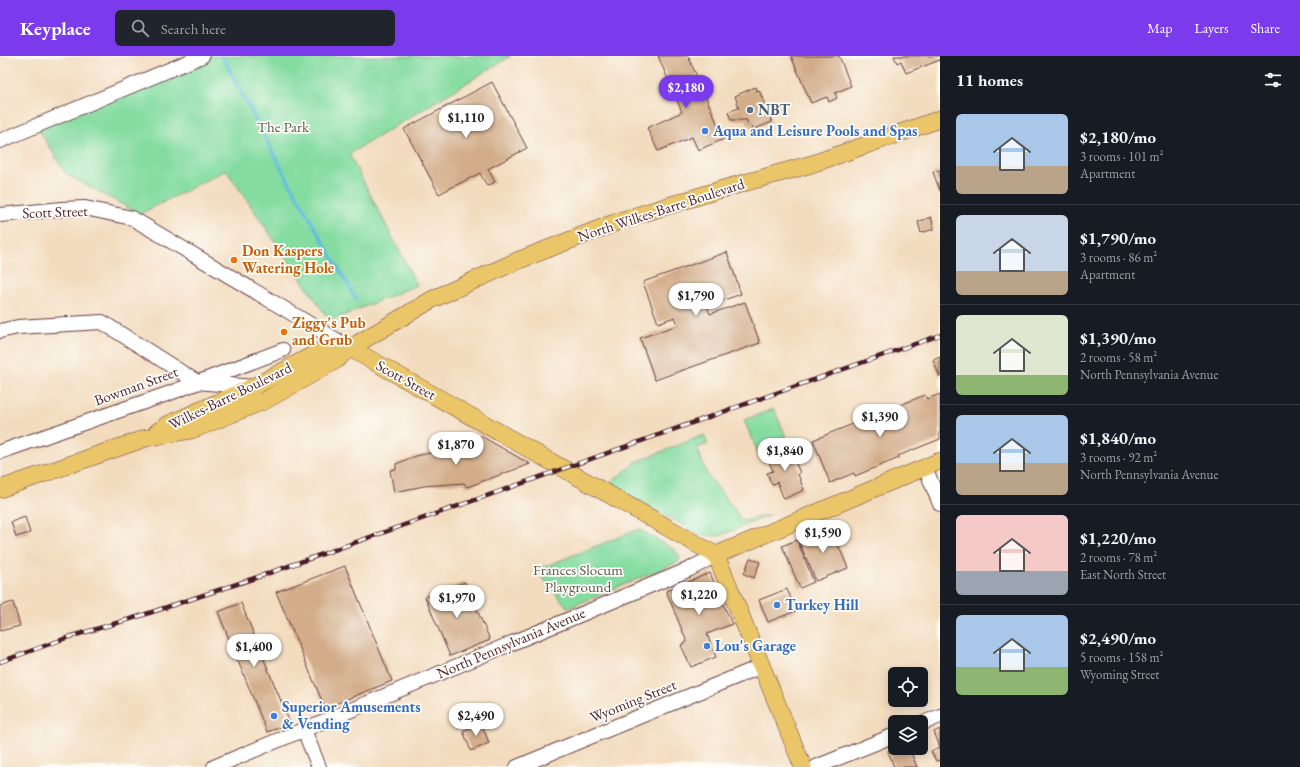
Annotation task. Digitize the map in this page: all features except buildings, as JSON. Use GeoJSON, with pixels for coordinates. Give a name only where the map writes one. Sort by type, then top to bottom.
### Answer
{"type":"FeatureCollection","features":[{"type":"Feature","properties":{"kind":"main road","name":"North Wilkes-Barre Boulevard"},"geometry":{"type":"LineString","coordinates":[[350,348],[433,299],[473,280],[622,220],[719,190],[812,164],[940,119]]}},
{"type":"Feature","properties":{"kind":"main road","name":"Wilkes-Barre Boulevard"},"geometry":{"type":"LineString","coordinates":[[146,438],[169,424],[254,387],[326,348],[350,348]]}},
{"type":"Feature","properties":{"kind":"main road","name":"Wilkes-Barre Boulevard"},"geometry":{"type":"LineString","coordinates":[[0,489],[146,438],[192,430],[266,400],[335,361],[350,348]]}},
{"type":"Feature","properties":{"kind":"main road","name":"Scott Street"},"geometry":{"type":"LineString","coordinates":[[350,348],[716,554]]}},
{"type":"Feature","properties":{"kind":"main road","name":"North Pennsylvania Avenue"},"geometry":{"type":"LineString","coordinates":[[716,554],[932,464]]}},
{"type":"Feature","properties":{"kind":"main road"},"geometry":{"type":"LineString","coordinates":[[716,554],[803,767]]}},
{"type":"Feature","properties":{"kind":"street"},"geometry":{"type":"LineString","coordinates":[[0,141],[202,56]]}},
{"type":"Feature","properties":{"kind":"street","name":"Scott Street"},"geometry":{"type":"LineString","coordinates":[[0,215],[84,208],[132,218],[350,348]]}},
{"type":"Feature","properties":{"kind":"street"},"geometry":{"type":"LineString","coordinates":[[0,331],[18,328],[102,322],[197,382],[254,387]]}},
{"type":"Feature","properties":{"kind":"street","name":"Bowman Street"},"geometry":{"type":"LineString","coordinates":[[0,452],[170,393],[283,350]]}},
{"type":"Feature","properties":{"kind":"street"},"geometry":{"type":"LineString","coordinates":[[932,464],[940,504]]}},
{"type":"Feature","properties":{"kind":"street","name":"North Pennsylvania Avenue"},"geometry":{"type":"LineString","coordinates":[[214,767],[690,568],[716,554]]}},
{"type":"Feature","properties":{"kind":"street","name":"Wyoming Street"},"geometry":{"type":"LineString","coordinates":[[517,767],[762,666]]}},
{"type":"Feature","properties":{"kind":"street"},"geometry":{"type":"LineString","coordinates":[[928,721],[940,716]]}},
{"type":"Feature","properties":{"kind":"street"},"geometry":{"type":"LineString","coordinates":[[304,730],[319,767]]}},
{"type":"Feature","properties":{"kind":"street"},"geometry":{"type":"LineString","coordinates":[[816,767],[888,738]]}},
{"type":"Feature","properties":{"kind":"green space","name":"The Park"},"geometry":{"type":"Polygon","coordinates":[[[198,56],[511,56],[349,154],[417,285],[330,321],[226,170],[140,214],[66,174],[37,126],[198,56]]]}},
{"type":"Feature","properties":{"kind":"green space"},"geometry":{"type":"Polygon","coordinates":[[[774,409],[789,444],[760,457],[744,420],[774,409]]]}},
{"type":"Feature","properties":{"kind":"green space"},"geometry":{"type":"Polygon","coordinates":[[[704,435],[708,444],[697,448],[707,474],[743,521],[770,515],[722,535],[701,535],[608,485],[636,462],[704,435]]]}},
{"type":"Feature","properties":{"kind":"green space","name":"Frances Slocum Playground"},"geometry":{"type":"Polygon","coordinates":[[[639,529],[675,550],[680,558],[678,562],[568,608],[536,570],[639,529]]]}},
{"type":"Feature","properties":{"kind":"waterway"},"geometry":{"type":"LineString","coordinates":[[222,56],[285,175],[356,299]]}},
{"type":"Feature","properties":{"kind":"railway"},"geometry":{"type":"LineString","coordinates":[[0,662],[69,637],[137,617],[255,578],[940,335]]}},
{"type":"Feature","properties":{"kind":"place","name":"NBT"},"geometry":{"type":"Point","coordinates":[750,110]}},
{"type":"Feature","properties":{"kind":"place","name":"Aqua and Leisure Pools and Spas"},"geometry":{"type":"Point","coordinates":[705,131]}},
{"type":"Feature","properties":{"kind":"place","name":"Don Kaspers Watering Hole"},"geometry":{"type":"Point","coordinates":[234,260]}},
{"type":"Feature","properties":{"kind":"place","name":"Ziggy's Pub and Grub"},"geometry":{"type":"Point","coordinates":[284,332]}},
{"type":"Feature","properties":{"kind":"place","name":"Turkey Hill"},"geometry":{"type":"Point","coordinates":[777,605]}},
{"type":"Feature","properties":{"kind":"place","name":"Lou's Garage"},"geometry":{"type":"Point","coordinates":[707,646]}},
{"type":"Feature","properties":{"kind":"place","name":"Superior Amusements & Vending"},"geometry":{"type":"Point","coordinates":[274,716]}}]}
